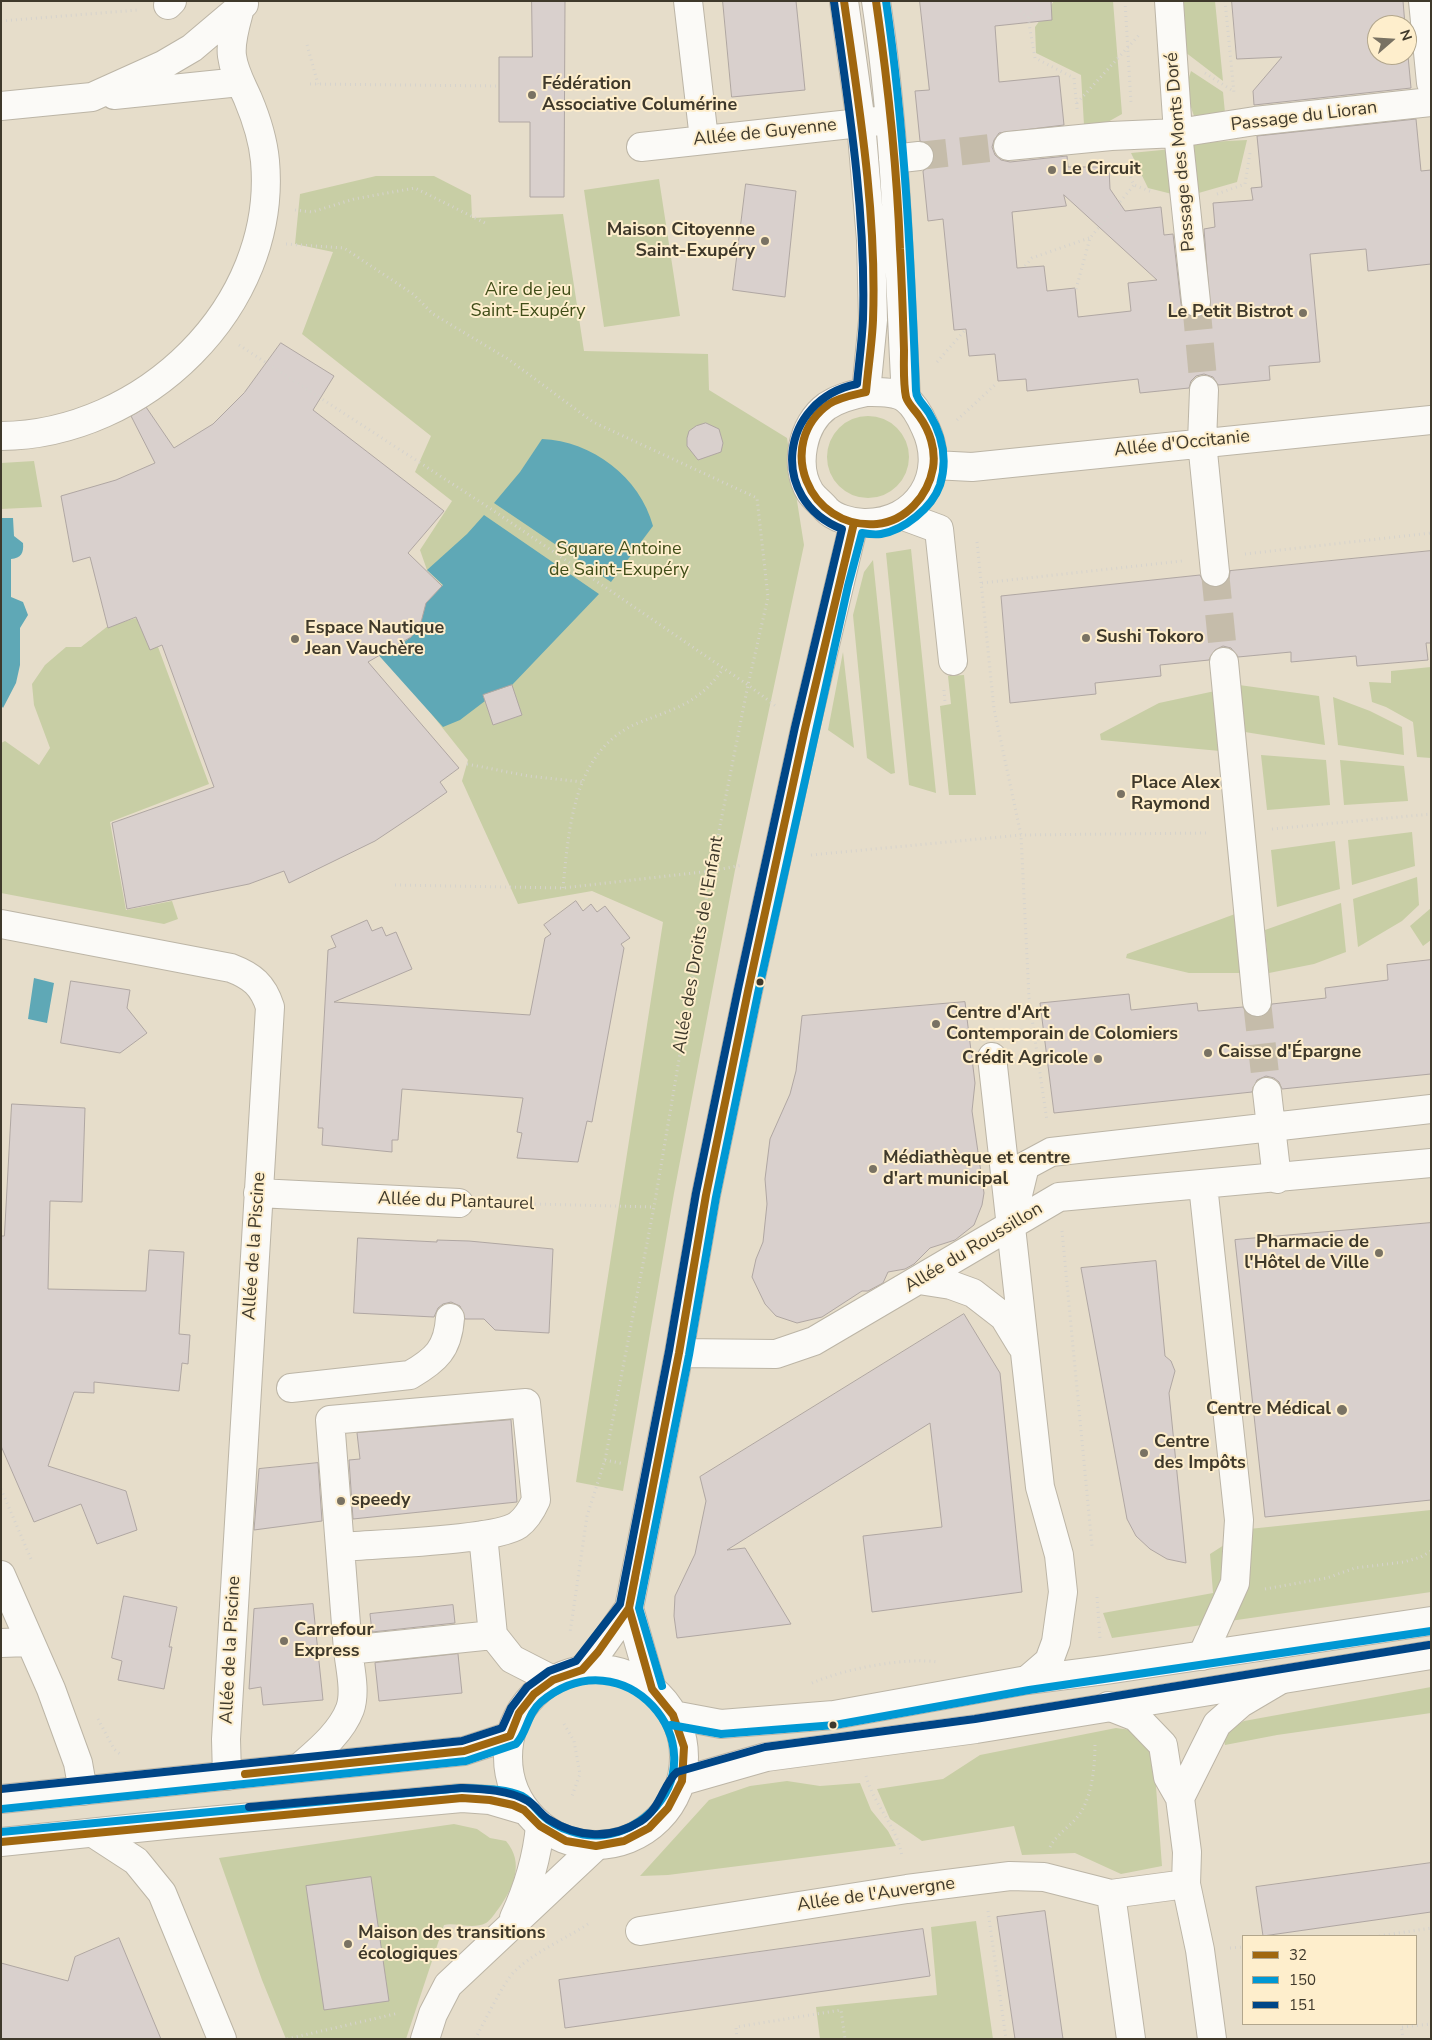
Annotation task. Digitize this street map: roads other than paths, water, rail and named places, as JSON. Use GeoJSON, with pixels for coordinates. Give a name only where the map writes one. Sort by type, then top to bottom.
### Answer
{"type":"FeatureCollection","features":[{"type":"Feature","properties":{"kind":"street"},"geometry":{"type":"LineString","coordinates":[[688,1],[704,140]]}},
{"type":"Feature","properties":{"kind":"street"},"geometry":{"type":"LineString","coordinates":[[844,1],[860,123],[872,240],[873,320],[866,392]]}},
{"type":"Feature","properties":{"kind":"street"},"geometry":{"type":"LineString","coordinates":[[876,1],[890,120],[906,157],[901,264],[906,398],[921,419],[933,454],[930,483],[919,500],[902,516],[879,524],[854,523],[829,512],[810,491],[802,465],[803,443],[811,423],[826,407],[844,396],[866,392],[885,392],[906,398]]}},
{"type":"Feature","properties":{"kind":"street","name":"Passage des Monts Doré"},"geometry":{"type":"LineString","coordinates":[[1169,1],[1178,133],[1196,302]]}},
{"type":"Feature","properties":{"kind":"street"},"geometry":{"type":"LineString","coordinates":[[1423,2],[1431,83]]}},
{"type":"Feature","properties":{"kind":"street"},"geometry":{"type":"LineString","coordinates":[[1,436],[14,436],[74,424],[98,417],[133,400],[169,374],[195,350],[213,328],[241,284],[256,243],[263,206],[265,162],[261,139],[231,54],[243,4]]}},
{"type":"Feature","properties":{"kind":"street"},"geometry":{"type":"LineString","coordinates":[[92,97],[163,64],[192,48],[243,4]]}},
{"type":"Feature","properties":{"kind":"street"},"geometry":{"type":"LineString","coordinates":[[1,106],[240,82]]}},
{"type":"Feature","properties":{"kind":"street","name":"Passage du Lioran"},"geometry":{"type":"LineString","coordinates":[[1008,146],[1122,135],[1178,133],[1246,122],[1431,102]]}},
{"type":"Feature","properties":{"kind":"street","name":"Allée de Guyenne"},"geometry":{"type":"LineString","coordinates":[[641,148],[890,120]]}},
{"type":"Feature","properties":{"kind":"street"},"geometry":{"type":"LineString","coordinates":[[1204,390],[1202,442],[1215,572]]}},
{"type":"Feature","properties":{"kind":"street","name":"Allée d'Occitanie"},"geometry":{"type":"LineString","coordinates":[[933,454],[972,467],[1431,420]]}},
{"type":"Feature","properties":{"kind":"street"},"geometry":{"type":"LineString","coordinates":[[902,516],[938,529],[953,661]]}},
{"type":"Feature","properties":{"kind":"street"},"geometry":{"type":"LineString","coordinates":[[582,1670],[598,1652],[629,1608],[679,1353],[706,1196],[777,858],[854,523]]}},
{"type":"Feature","properties":{"kind":"street"},"geometry":{"type":"LineString","coordinates":[[1224,662],[1257,1002]]}},
{"type":"Feature","properties":{"kind":"street","name":"Allée de la Piscine"},"geometry":{"type":"LineString","coordinates":[[1,924],[230,968],[254,979],[267,998],[271,1019],[258,1193],[226,1739],[227,1776]]}},
{"type":"Feature","properties":{"kind":"street"},"geometry":{"type":"LineString","coordinates":[[992,1056],[1040,1487],[1059,1554],[1062,1592],[1056,1642],[1049,1661],[1027,1680]]}},
{"type":"Feature","properties":{"kind":"street"},"geometry":{"type":"LineString","coordinates":[[1267,1092],[1277,1179]]}},
{"type":"Feature","properties":{"kind":"street"},"geometry":{"type":"LineString","coordinates":[[1011,1226],[1025,1166],[1052,1152],[1431,1109]]}},
{"type":"Feature","properties":{"kind":"street","name":"Allée du Roussillon"},"geometry":{"type":"LineString","coordinates":[[679,1353],[776,1354],[814,1341],[1059,1197],[1431,1164]]}},
{"type":"Feature","properties":{"kind":"street"},"geometry":{"type":"LineString","coordinates":[[1202,1656],[1235,1583],[1239,1520],[1203,1185]]}},
{"type":"Feature","properties":{"kind":"street","name":"Allée du Plantaurel"},"geometry":{"type":"LineString","coordinates":[[258,1193],[459,1203]]}},
{"type":"Feature","properties":{"kind":"street"},"geometry":{"type":"LineString","coordinates":[[919,1280],[951,1285],[974,1293],[1004,1317],[1024,1350]]}},
{"type":"Feature","properties":{"kind":"street"},"geometry":{"type":"LineString","coordinates":[[291,1388],[410,1375],[426,1366],[449,1338],[450,1318]]}},
{"type":"Feature","properties":{"kind":"street"},"geometry":{"type":"LineString","coordinates":[[299,1768],[319,1751],[334,1734],[350,1709],[352,1692],[348,1650],[330,1420],[526,1402],[536,1500],[532,1509],[518,1525],[483,1535],[340,1547]]}},
{"type":"Feature","properties":{"kind":"street"},"geometry":{"type":"LineString","coordinates":[[483,1535],[493,1635],[512,1659],[553,1680]]}},
{"type":"Feature","properties":{"kind":"street"},"geometry":{"type":"LineString","coordinates":[[1,1575],[78,1763],[83,1791]]}},
{"type":"Feature","properties":{"kind":"street"},"geometry":{"type":"LineString","coordinates":[[629,1608],[652,1689]]}},
{"type":"Feature","properties":{"kind":"street"},"geometry":{"type":"LineString","coordinates":[[674,1715],[721,1724],[834,1715],[1027,1680],[1202,1656],[1431,1621]]}},
{"type":"Feature","properties":{"kind":"street"},"geometry":{"type":"LineString","coordinates":[[348,1650],[493,1635]]}},
{"type":"Feature","properties":{"kind":"street"},"geometry":{"type":"LineString","coordinates":[[1,1643],[30,1642]]}},
{"type":"Feature","properties":{"kind":"street"},"geometry":{"type":"LineString","coordinates":[[682,1781],[766,1757],[862,1742],[976,1729],[1108,1706],[1431,1655]]}},
{"type":"Feature","properties":{"kind":"street"},"geometry":{"type":"LineString","coordinates":[[1,1842],[462,1798],[490,1800],[532,1818],[566,1841],[596,1846],[624,1842],[649,1828],[668,1808],[682,1781],[684,1747],[674,1715],[652,1689],[623,1674],[607,1670],[582,1670],[553,1680],[534,1694],[519,1713],[510,1736],[509,1774],[532,1818],[538,1853],[527,1890],[509,1929]]}},
{"type":"Feature","properties":{"kind":"street"},"geometry":{"type":"LineString","coordinates":[[1180,1798],[1217,1724],[1241,1703],[1283,1678]]}},
{"type":"Feature","properties":{"kind":"street"},"geometry":{"type":"LineString","coordinates":[[1108,1706],[1136,1717],[1163,1745],[1168,1777],[1180,1798],[1187,1852],[1186,1884],[1200,1950],[1212,2039]]}},
{"type":"Feature","properties":{"kind":"street"},"geometry":{"type":"LineString","coordinates":[[1,1799],[464,1751],[510,1736]]}},
{"type":"Feature","properties":{"kind":"street"},"geometry":{"type":"LineString","coordinates":[[93,1833],[136,1861],[162,1893],[222,2039]]}},
{"type":"Feature","properties":{"kind":"street"},"geometry":{"type":"LineString","coordinates":[[425,2039],[433,2014],[448,1985],[596,1846]]}},
{"type":"Feature","properties":{"kind":"street","name":"Allée de l'Auvergne"},"geometry":{"type":"LineString","coordinates":[[640,1931],[1010,1876],[1044,1877],[1111,1894],[1186,1884]]}},
{"type":"Feature","properties":{"kind":"street"},"geometry":{"type":"LineString","coordinates":[[1111,1894],[1131,2039]]}},
{"type":"Feature","properties":{"kind":"water"},"geometry":{"type":"Polygon","coordinates":[[[542,439],[561,441],[596,454],[625,477],[647,508],[653,526],[611,582],[494,503],[520,472],[542,439]]]}},
{"type":"Feature","properties":{"kind":"water"},"geometry":{"type":"Polygon","coordinates":[[[484,515],[599,594],[512,685],[483,695],[485,701],[460,720],[443,727],[374,650],[399,646],[411,637],[420,626],[423,606],[443,585],[427,570],[467,534],[484,515]]]}},
{"type":"Feature","properties":{"kind":"water"},"geometry":{"type":"Polygon","coordinates":[[[1,518],[13,518],[14,536],[23,543],[21,554],[11,559],[11,597],[23,602],[28,615],[20,628],[20,665],[16,683],[3,708],[1,705],[1,518]]]}},
{"type":"Feature","properties":{"kind":"water"},"geometry":{"type":"Polygon","coordinates":[[[34,978],[54,983],[47,1023],[28,1019],[34,978]]]}},
{"type":"Feature","properties":{"kind":"tunnel"},"geometry":{"type":"LineString","coordinates":[[919,156],[1008,146]]}},
{"type":"Feature","properties":{"kind":"tunnel"},"geometry":{"type":"LineString","coordinates":[[1196,302],[1204,390]]}},
{"type":"Feature","properties":{"kind":"tunnel"},"geometry":{"type":"LineString","coordinates":[[1215,572],[1224,662]]}},
{"type":"Feature","properties":{"kind":"tunnel"},"geometry":{"type":"LineString","coordinates":[[1257,1002],[1267,1092]]}},
{"type":"Feature","properties":{"kind":"place","name":"Fédération Associative Columérine"},"geometry":{"type":"Point","coordinates":[532,95]}},
{"type":"Feature","properties":{"kind":"place","name":"Le Circuit"},"geometry":{"type":"Point","coordinates":[1052,170]}},
{"type":"Feature","properties":{"kind":"place","name":"Maison Citoyenne Saint-Exupéry"},"geometry":{"type":"Point","coordinates":[765,241]}},
{"type":"Feature","properties":{"kind":"place","name":"Le Petit Bistrot"},"geometry":{"type":"Point","coordinates":[1303,313]}},
{"type":"Feature","properties":{"kind":"place","name":"Sushi Tokoro"},"geometry":{"type":"Point","coordinates":[1086,638]}},
{"type":"Feature","properties":{"kind":"place","name":"Espace Nautique Jean Vauchère"},"geometry":{"type":"Point","coordinates":[295,639]}},
{"type":"Feature","properties":{"kind":"place","name":"Place Alex Raymond"},"geometry":{"type":"Point","coordinates":[1121,794]}},
{"type":"Feature","properties":{"kind":"place","name":"Centre d'Art Contemporain de Colomiers"},"geometry":{"type":"Point","coordinates":[936,1024]}},
{"type":"Feature","properties":{"kind":"place","name":"Caisse d'Épargne"},"geometry":{"type":"Point","coordinates":[1208,1053]}},
{"type":"Feature","properties":{"kind":"place","name":"Crédit Agricole"},"geometry":{"type":"Point","coordinates":[1098,1059]}},
{"type":"Feature","properties":{"kind":"place","name":"Médiathèque et centre d'art municipal"},"geometry":{"type":"Point","coordinates":[873,1169]}},
{"type":"Feature","properties":{"kind":"place","name":"Pharmacie de l'Hôtel de Ville"},"geometry":{"type":"Point","coordinates":[1379,1253]}},
{"type":"Feature","properties":{"kind":"place","name":"Centre Médical"},"geometry":{"type":"Point","coordinates":[1342,1410]}},
{"type":"Feature","properties":{"kind":"place","name":"Centre des Impôts"},"geometry":{"type":"Point","coordinates":[1144,1453]}},
{"type":"Feature","properties":{"kind":"place","name":"speedy"},"geometry":{"type":"Point","coordinates":[341,1501]}},
{"type":"Feature","properties":{"kind":"place","name":"Carrefour Express"},"geometry":{"type":"Point","coordinates":[284,1641]}},
{"type":"Feature","properties":{"kind":"place","name":"Maison des transitions écologiques"},"geometry":{"type":"Point","coordinates":[348,1944]}},
{"type":"Feature","properties":{"kind":"park label","name":"Aire de jeu Saint-Exupéry"},"geometry":{"type":"Point","coordinates":[528,301]}},
{"type":"Feature","properties":{"kind":"park label","name":"Square Antoine de Saint-Exupéry"},"geometry":{"type":"Point","coordinates":[619,560]}}]}
